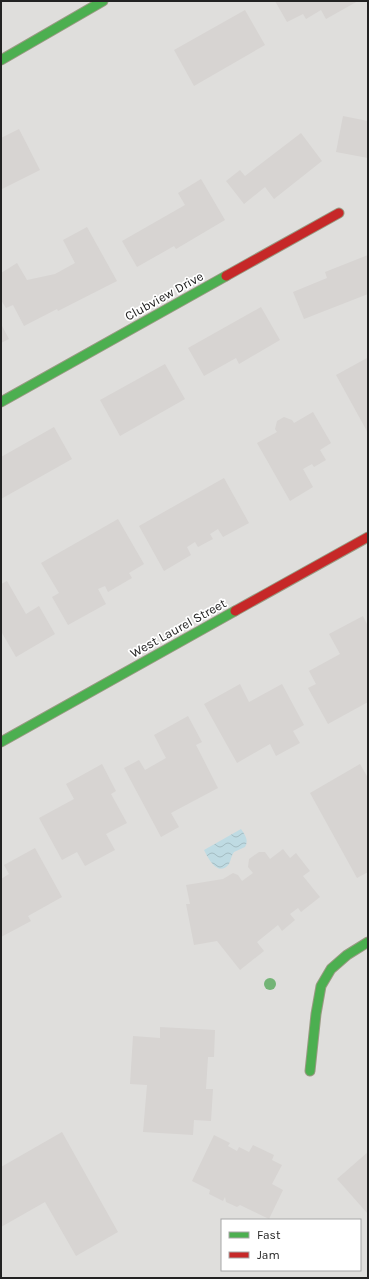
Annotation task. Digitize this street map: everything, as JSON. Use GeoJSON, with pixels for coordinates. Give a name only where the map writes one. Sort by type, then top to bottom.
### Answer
{"type":"FeatureCollection","features":[{"type":"Feature","properties":{"kind":"street"},"geometry":{"type":"LineString","coordinates":[[1,60],[103,1]]}},
{"type":"Feature","properties":{"kind":"street","name":"Clubview Drive"},"geometry":{"type":"LineString","coordinates":[[1,402],[339,213]]}},
{"type":"Feature","properties":{"kind":"street","name":"West Laurel Street"},"geometry":{"type":"LineString","coordinates":[[1,742],[368,537]]}},
{"type":"Feature","properties":{"kind":"street"},"geometry":{"type":"LineString","coordinates":[[310,1071],[316,1014],[321,986],[331,970],[347,955],[368,942]]}},
{"type":"Feature","properties":{"kind":"shaded area"},"geometry":{"type":"Polygon","coordinates":[[[1,1],[368,1],[368,1278],[1,1278],[1,1]]]}},
{"type":"Feature","properties":{"kind":"water"},"geometry":{"type":"Polygon","coordinates":[[[241,829],[247,840],[245,847],[234,852],[229,864],[225,868],[217,868],[211,862],[204,850],[241,829]]]}},
{"type":"Feature","properties":{"kind":"building"},"geometry":{"type":"Polygon","coordinates":[[[275,1],[358,1],[326,19],[321,10],[306,19],[303,14],[287,22],[275,1]]]}},
{"type":"Feature","properties":{"kind":"building"},"geometry":{"type":"Polygon","coordinates":[[[245,10],[265,45],[194,86],[174,50],[245,10]]]}},
{"type":"Feature","properties":{"kind":"building"},"geometry":{"type":"Polygon","coordinates":[[[343,116],[368,121],[368,158],[336,152],[343,116]]]}},
{"type":"Feature","properties":{"kind":"building"},"geometry":{"type":"Polygon","coordinates":[[[19,129],[40,170],[2,189],[1,138],[19,129]]]}},
{"type":"Feature","properties":{"kind":"building"},"geometry":{"type":"Polygon","coordinates":[[[301,133],[322,161],[274,199],[265,187],[244,204],[226,181],[240,170],[245,176],[301,133]]]}},
{"type":"Feature","properties":{"kind":"building"},"geometry":{"type":"Polygon","coordinates":[[[201,179],[225,220],[176,249],[174,246],[137,267],[122,241],[185,205],[178,193],[201,179]]]}},
{"type":"Feature","properties":{"kind":"building"},"geometry":{"type":"Polygon","coordinates":[[[87,227],[117,281],[58,311],[57,309],[24,326],[13,305],[6,308],[1,300],[1,273],[17,263],[27,280],[55,274],[75,263],[63,240],[87,227]]]}},
{"type":"Feature","properties":{"kind":"building"},"geometry":{"type":"Polygon","coordinates":[[[368,255],[368,294],[304,319],[293,292],[327,278],[325,272],[368,255]]]}},
{"type":"Feature","properties":{"kind":"building"},"geometry":{"type":"Polygon","coordinates":[[[261,307],[280,340],[239,364],[236,358],[204,376],[188,348],[261,307]]]}},
{"type":"Feature","properties":{"kind":"building"},"geometry":{"type":"Polygon","coordinates":[[[1,324],[9,339],[1,343],[1,324]]]}},
{"type":"Feature","properties":{"kind":"building"},"geometry":{"type":"Polygon","coordinates":[[[367,358],[368,360],[368,433],[336,375],[367,358]]]}},
{"type":"Feature","properties":{"kind":"building"},"geometry":{"type":"Polygon","coordinates":[[[165,364],[185,399],[120,436],[100,400],[165,364]]]}},
{"type":"Feature","properties":{"kind":"building"},"geometry":{"type":"Polygon","coordinates":[[[313,412],[331,443],[320,450],[326,460],[314,467],[312,464],[303,469],[313,487],[290,501],[257,443],[277,432],[275,429],[277,421],[284,417],[292,420],[294,423],[313,412]]]}},
{"type":"Feature","properties":{"kind":"building"},"geometry":{"type":"Polygon","coordinates":[[[54,427],[72,459],[1,499],[1,457],[54,427]]]}},
{"type":"Feature","properties":{"kind":"building"},"geometry":{"type":"Polygon","coordinates":[[[224,478],[249,523],[223,537],[218,529],[210,534],[213,539],[198,547],[195,542],[187,547],[191,555],[164,571],[139,526],[224,478]]]}},
{"type":"Feature","properties":{"kind":"building"},"geometry":{"type":"Polygon","coordinates":[[[118,519],[144,564],[129,573],[132,578],[108,592],[105,586],[98,589],[106,604],[68,625],[52,597],[59,593],[41,563],[118,519]]]}},
{"type":"Feature","properties":{"kind":"building"},"geometry":{"type":"Polygon","coordinates":[[[7,581],[26,614],[39,606],[55,634],[16,657],[2,633],[1,634],[1,584],[7,581]]]}},
{"type":"Feature","properties":{"kind":"building"},"geometry":{"type":"Polygon","coordinates":[[[363,616],[368,626],[368,702],[328,724],[308,688],[316,684],[309,671],[340,654],[329,634],[363,616]]]}},
{"type":"Feature","properties":{"kind":"building"},"geometry":{"type":"Polygon","coordinates":[[[240,684],[249,702],[282,684],[304,725],[293,731],[300,743],[276,756],[270,744],[237,763],[204,704],[240,684]]]}},
{"type":"Feature","properties":{"kind":"building"},"geometry":{"type":"Polygon","coordinates":[[[188,716],[202,742],[196,745],[218,788],[171,813],[179,827],[161,837],[124,768],[139,760],[145,770],[166,758],[154,735],[188,716]]]}},
{"type":"Feature","properties":{"kind":"building"},"geometry":{"type":"Polygon","coordinates":[[[102,764],[116,791],[111,794],[127,823],[106,834],[115,850],[85,866],[77,852],[62,860],[39,818],[74,799],[66,784],[102,764]]]}},
{"type":"Feature","properties":{"kind":"building"},"geometry":{"type":"Polygon","coordinates":[[[360,764],[368,778],[368,872],[357,878],[310,793],[360,764]]]}},
{"type":"Feature","properties":{"kind":"building"},"geometry":{"type":"Polygon","coordinates":[[[35,848],[62,897],[28,916],[31,921],[1,937],[1,879],[9,874],[4,865],[35,848]]]}},
{"type":"Feature","properties":{"kind":"building"},"geometry":{"type":"Polygon","coordinates":[[[283,849],[290,858],[296,853],[310,871],[303,876],[320,897],[301,912],[298,908],[290,914],[295,920],[282,931],[278,925],[257,942],[264,951],[240,970],[217,941],[194,945],[186,904],[190,904],[186,885],[223,879],[233,873],[238,875],[242,881],[253,873],[248,867],[249,859],[259,852],[265,852],[270,859],[283,849]]]}},
{"type":"Feature","properties":{"kind":"building"},"geometry":{"type":"Polygon","coordinates":[[[160,1027],[215,1030],[214,1057],[208,1057],[206,1089],[213,1089],[211,1121],[194,1120],[193,1135],[143,1132],[147,1085],[130,1084],[133,1036],[160,1038],[160,1027]]]}},
{"type":"Feature","properties":{"kind":"building"},"geometry":{"type":"Polygon","coordinates":[[[62,1132],[118,1232],[76,1256],[45,1202],[1,1227],[1,1167],[62,1132]]]}},
{"type":"Feature","properties":{"kind":"building"},"geometry":{"type":"Polygon","coordinates":[[[214,1135],[230,1143],[228,1146],[237,1151],[239,1147],[249,1152],[253,1145],[274,1155],[272,1160],[282,1165],[272,1184],[283,1190],[269,1219],[240,1205],[237,1207],[226,1202],[225,1197],[223,1201],[209,1194],[210,1190],[192,1181],[214,1135]]]}},
{"type":"Feature","properties":{"kind":"building"},"geometry":{"type":"Polygon","coordinates":[[[368,1152],[368,1214],[337,1179],[368,1152]]]}},
{"type":"Feature","properties":{"kind":"traffic: fast"},"geometry":{"type":"LineString","coordinates":[[1,60],[103,1]]}},
{"type":"Feature","properties":{"kind":"traffic: fast"},"geometry":{"type":"LineString","coordinates":[[1,402],[226,276]]}},
{"type":"Feature","properties":{"kind":"traffic: fast"},"geometry":{"type":"LineString","coordinates":[[1,742],[235,611]]}},
{"type":"Feature","properties":{"kind":"traffic: fast"},"geometry":{"type":"LineString","coordinates":[[310,1071],[316,1014],[321,986],[331,969],[347,955],[368,942]]}},
{"type":"Feature","properties":{"kind":"traffic: jam"},"geometry":{"type":"LineString","coordinates":[[226,276],[339,213]]}},
{"type":"Feature","properties":{"kind":"traffic: jam"},"geometry":{"type":"LineString","coordinates":[[235,611],[368,537]]}}]}
